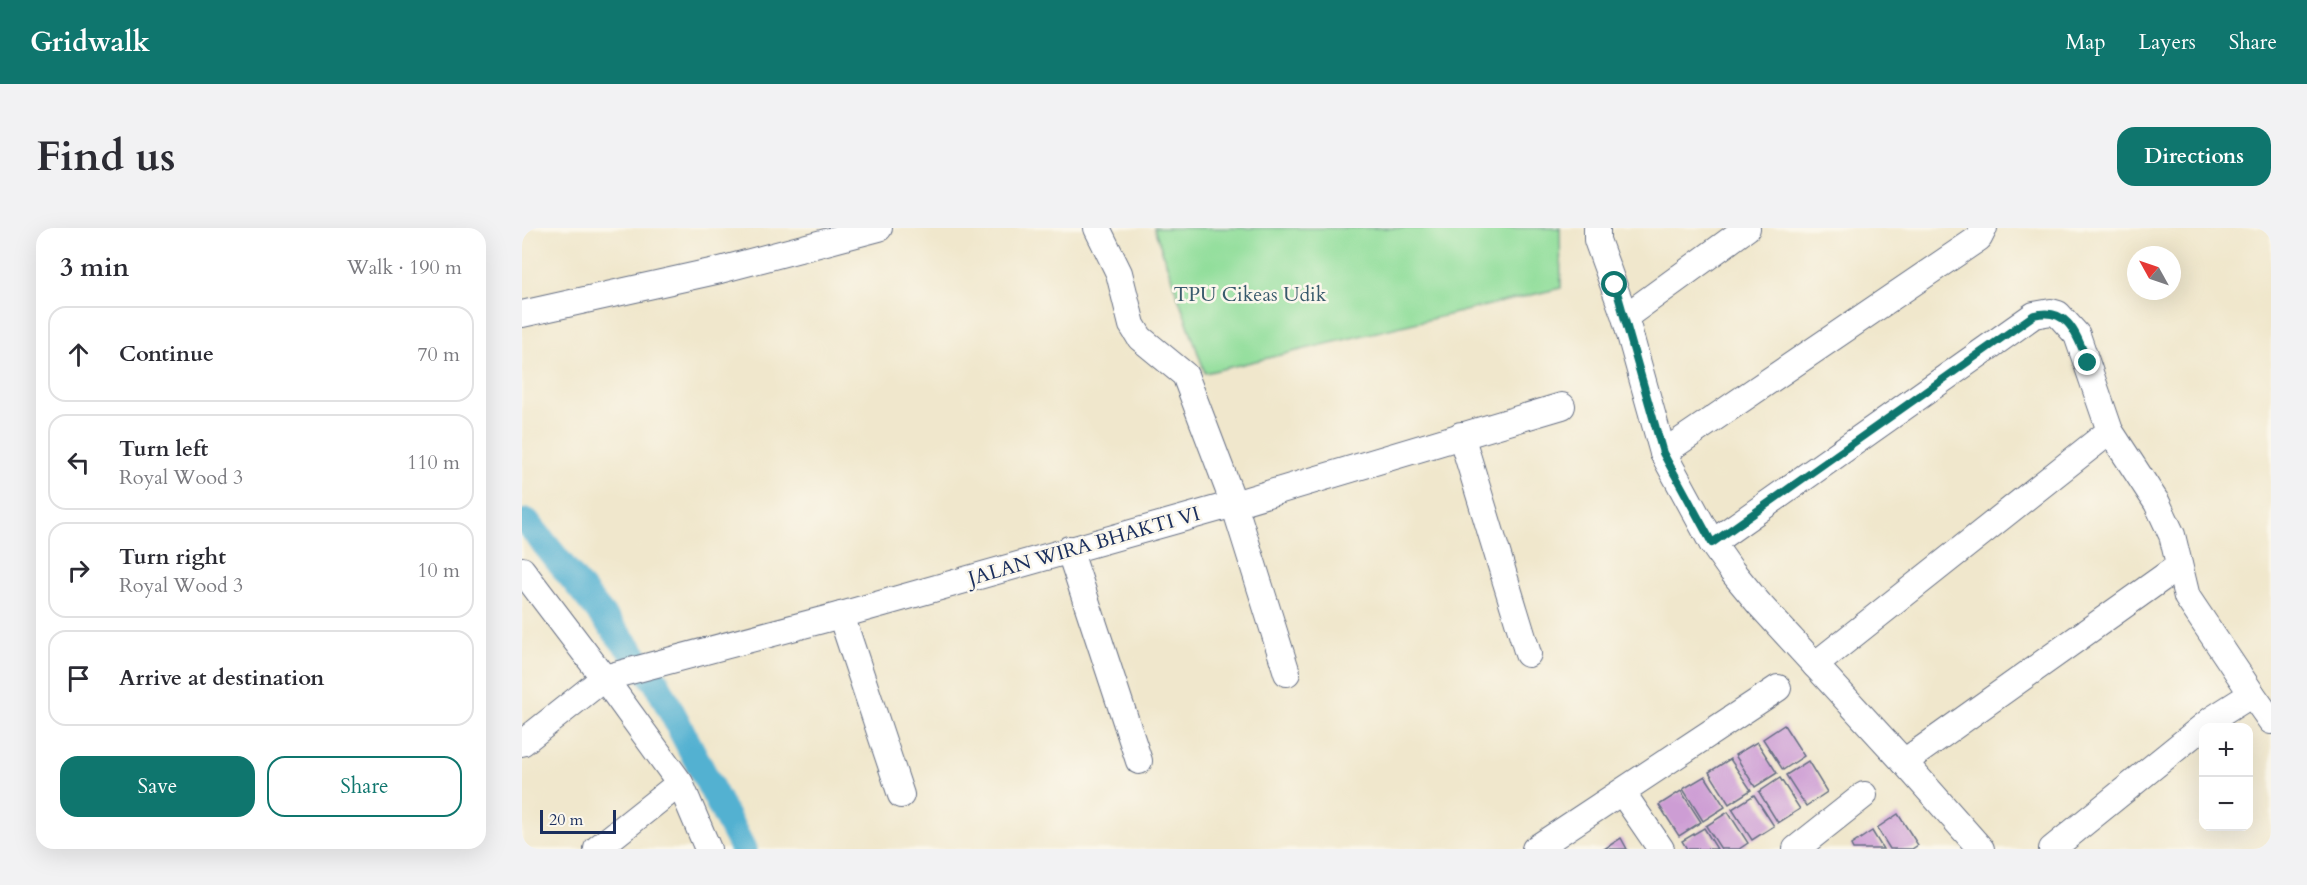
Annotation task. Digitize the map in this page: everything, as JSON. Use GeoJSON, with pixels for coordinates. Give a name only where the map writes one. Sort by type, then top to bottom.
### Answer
{"type":"FeatureCollection","features":[{"type":"Feature","properties":{"kind":"street"},"geometry":{"type":"LineString","coordinates":[[522,314],[720,270],[879,228]]}},
{"type":"Feature","properties":{"kind":"street"},"geometry":{"type":"LineString","coordinates":[[1096,228],[1119,273],[1132,325],[1140,338],[1185,375],[1234,504],[1287,673]]}},
{"type":"Feature","properties":{"kind":"street"},"geometry":{"type":"LineString","coordinates":[[1597,228],[1598,240],[1625,317],[1663,453],[1712,543],[1760,605],[1981,849]]}},
{"type":"Feature","properties":{"kind":"street"},"geometry":{"type":"LineString","coordinates":[[1625,317],[1747,228]]}},
{"type":"Feature","properties":{"kind":"street"},"geometry":{"type":"LineString","coordinates":[[1663,453],[1979,238],[1984,228]]}},
{"type":"Feature","properties":{"kind":"street"},"geometry":{"type":"LineString","coordinates":[[1712,543],[2034,315],[2051,312],[2064,319],[2077,335],[2110,431],[2157,503],[2172,534],[2187,597],[2271,721]]}},
{"type":"Feature","properties":{"kind":"street","name":"JALAN WIRA BHAKTI VI"},"geometry":{"type":"LineString","coordinates":[[604,678],[841,615],[1234,504],[1562,406]]}},
{"type":"Feature","properties":{"kind":"street"},"geometry":{"type":"LineString","coordinates":[[1815,665],[2110,431]]}},
{"type":"Feature","properties":{"kind":"street"},"geometry":{"type":"LineString","coordinates":[[1461,435],[1528,654]]}},
{"type":"Feature","properties":{"kind":"street"},"geometry":{"type":"LineString","coordinates":[[1070,549],[1139,760]]}},
{"type":"Feature","properties":{"kind":"street"},"geometry":{"type":"LineString","coordinates":[[1904,762],[2179,566]]}},
{"type":"Feature","properties":{"kind":"street"},"geometry":{"type":"LineString","coordinates":[[522,570],[680,783],[708,849]]}},
{"type":"Feature","properties":{"kind":"street"},"geometry":{"type":"LineString","coordinates":[[841,615],[901,795]]}},
{"type":"Feature","properties":{"kind":"street"},"geometry":{"type":"LineString","coordinates":[[522,743],[604,678]]}},
{"type":"Feature","properties":{"kind":"street"},"geometry":{"type":"LineString","coordinates":[[1535,849],[1778,688]]}},
{"type":"Feature","properties":{"kind":"street"},"geometry":{"type":"LineString","coordinates":[[2052,849],[2211,720],[2252,694]]}},
{"type":"Feature","properties":{"kind":"street"},"geometry":{"type":"LineString","coordinates":[[597,849],[680,783]]}},
{"type":"Feature","properties":{"kind":"street"},"geometry":{"type":"LineString","coordinates":[[1622,792],[1660,849]]}},
{"type":"Feature","properties":{"kind":"street"},"geometry":{"type":"LineString","coordinates":[[1796,849],[1864,795]]}},
{"type":"Feature","properties":{"kind":"green space","name":"TPU Cikeas Udik"},"geometry":{"type":"Polygon","coordinates":[[[1154,228],[1560,228],[1561,288],[1205,373],[1154,228]]]}},
{"type":"Feature","properties":{"kind":"building"},"geometry":{"type":"Polygon","coordinates":[[[1784,725],[1804,756],[1783,770],[1763,739],[1784,725]]]}},
{"type":"Feature","properties":{"kind":"building"},"geometry":{"type":"Polygon","coordinates":[[[1757,742],[1777,773],[1755,787],[1735,755],[1757,742]]]}},
{"type":"Feature","properties":{"kind":"building"},"geometry":{"type":"Polygon","coordinates":[[[1730,759],[1751,790],[1729,804],[1709,772],[1730,759]]]}},
{"type":"Feature","properties":{"kind":"building"},"geometry":{"type":"Polygon","coordinates":[[[1808,761],[1827,792],[1806,806],[1786,775],[1808,761]]]}},
{"type":"Feature","properties":{"kind":"building"},"geometry":{"type":"Polygon","coordinates":[[[1705,776],[1725,807],[1703,821],[1683,789],[1705,776]]]}},
{"type":"Feature","properties":{"kind":"building"},"geometry":{"type":"Polygon","coordinates":[[[1780,778],[1800,809],[1778,823],[1759,792],[1780,778]]]}},
{"type":"Feature","properties":{"kind":"building"},"geometry":{"type":"Polygon","coordinates":[[[1681,791],[1701,822],[1679,836],[1659,805],[1681,791]]]}},
{"type":"Feature","properties":{"kind":"building"},"geometry":{"type":"Polygon","coordinates":[[[1754,795],[1774,826],[1752,840],[1732,809],[1754,795]]]}},
{"type":"Feature","properties":{"kind":"building"},"geometry":{"type":"Polygon","coordinates":[[[1728,812],[1748,843],[1739,849],[1721,849],[1706,826],[1728,812]]]}},
{"type":"Feature","properties":{"kind":"building"},"geometry":{"type":"Polygon","coordinates":[[[1898,814],[1918,845],[1912,849],[1890,849],[1877,828],[1898,814]]]}},
{"type":"Feature","properties":{"kind":"building"},"geometry":{"type":"Polygon","coordinates":[[[1704,828],[1717,849],[1687,849],[1682,841],[1704,828]]]}},
{"type":"Feature","properties":{"kind":"building"},"geometry":{"type":"Polygon","coordinates":[[[1872,831],[1883,849],[1853,849],[1851,845],[1872,831]]]}},
{"type":"Feature","properties":{"kind":"building"},"geometry":{"type":"Polygon","coordinates":[[[1621,838],[1627,849],[1604,849],[1621,838]]]}},
{"type":"Feature","properties":{"kind":"waterway"},"geometry":{"type":"LineString","coordinates":[[527,522],[656,682],[743,849]]}},
{"type":"Feature","properties":{"kind":"route"},"geometry":{"type":"LineString","coordinates":[[1615,285],[1663,453],[1712,543],[2034,315],[2051,312],[2064,319],[2077,335],[2088,363]]}}]}
